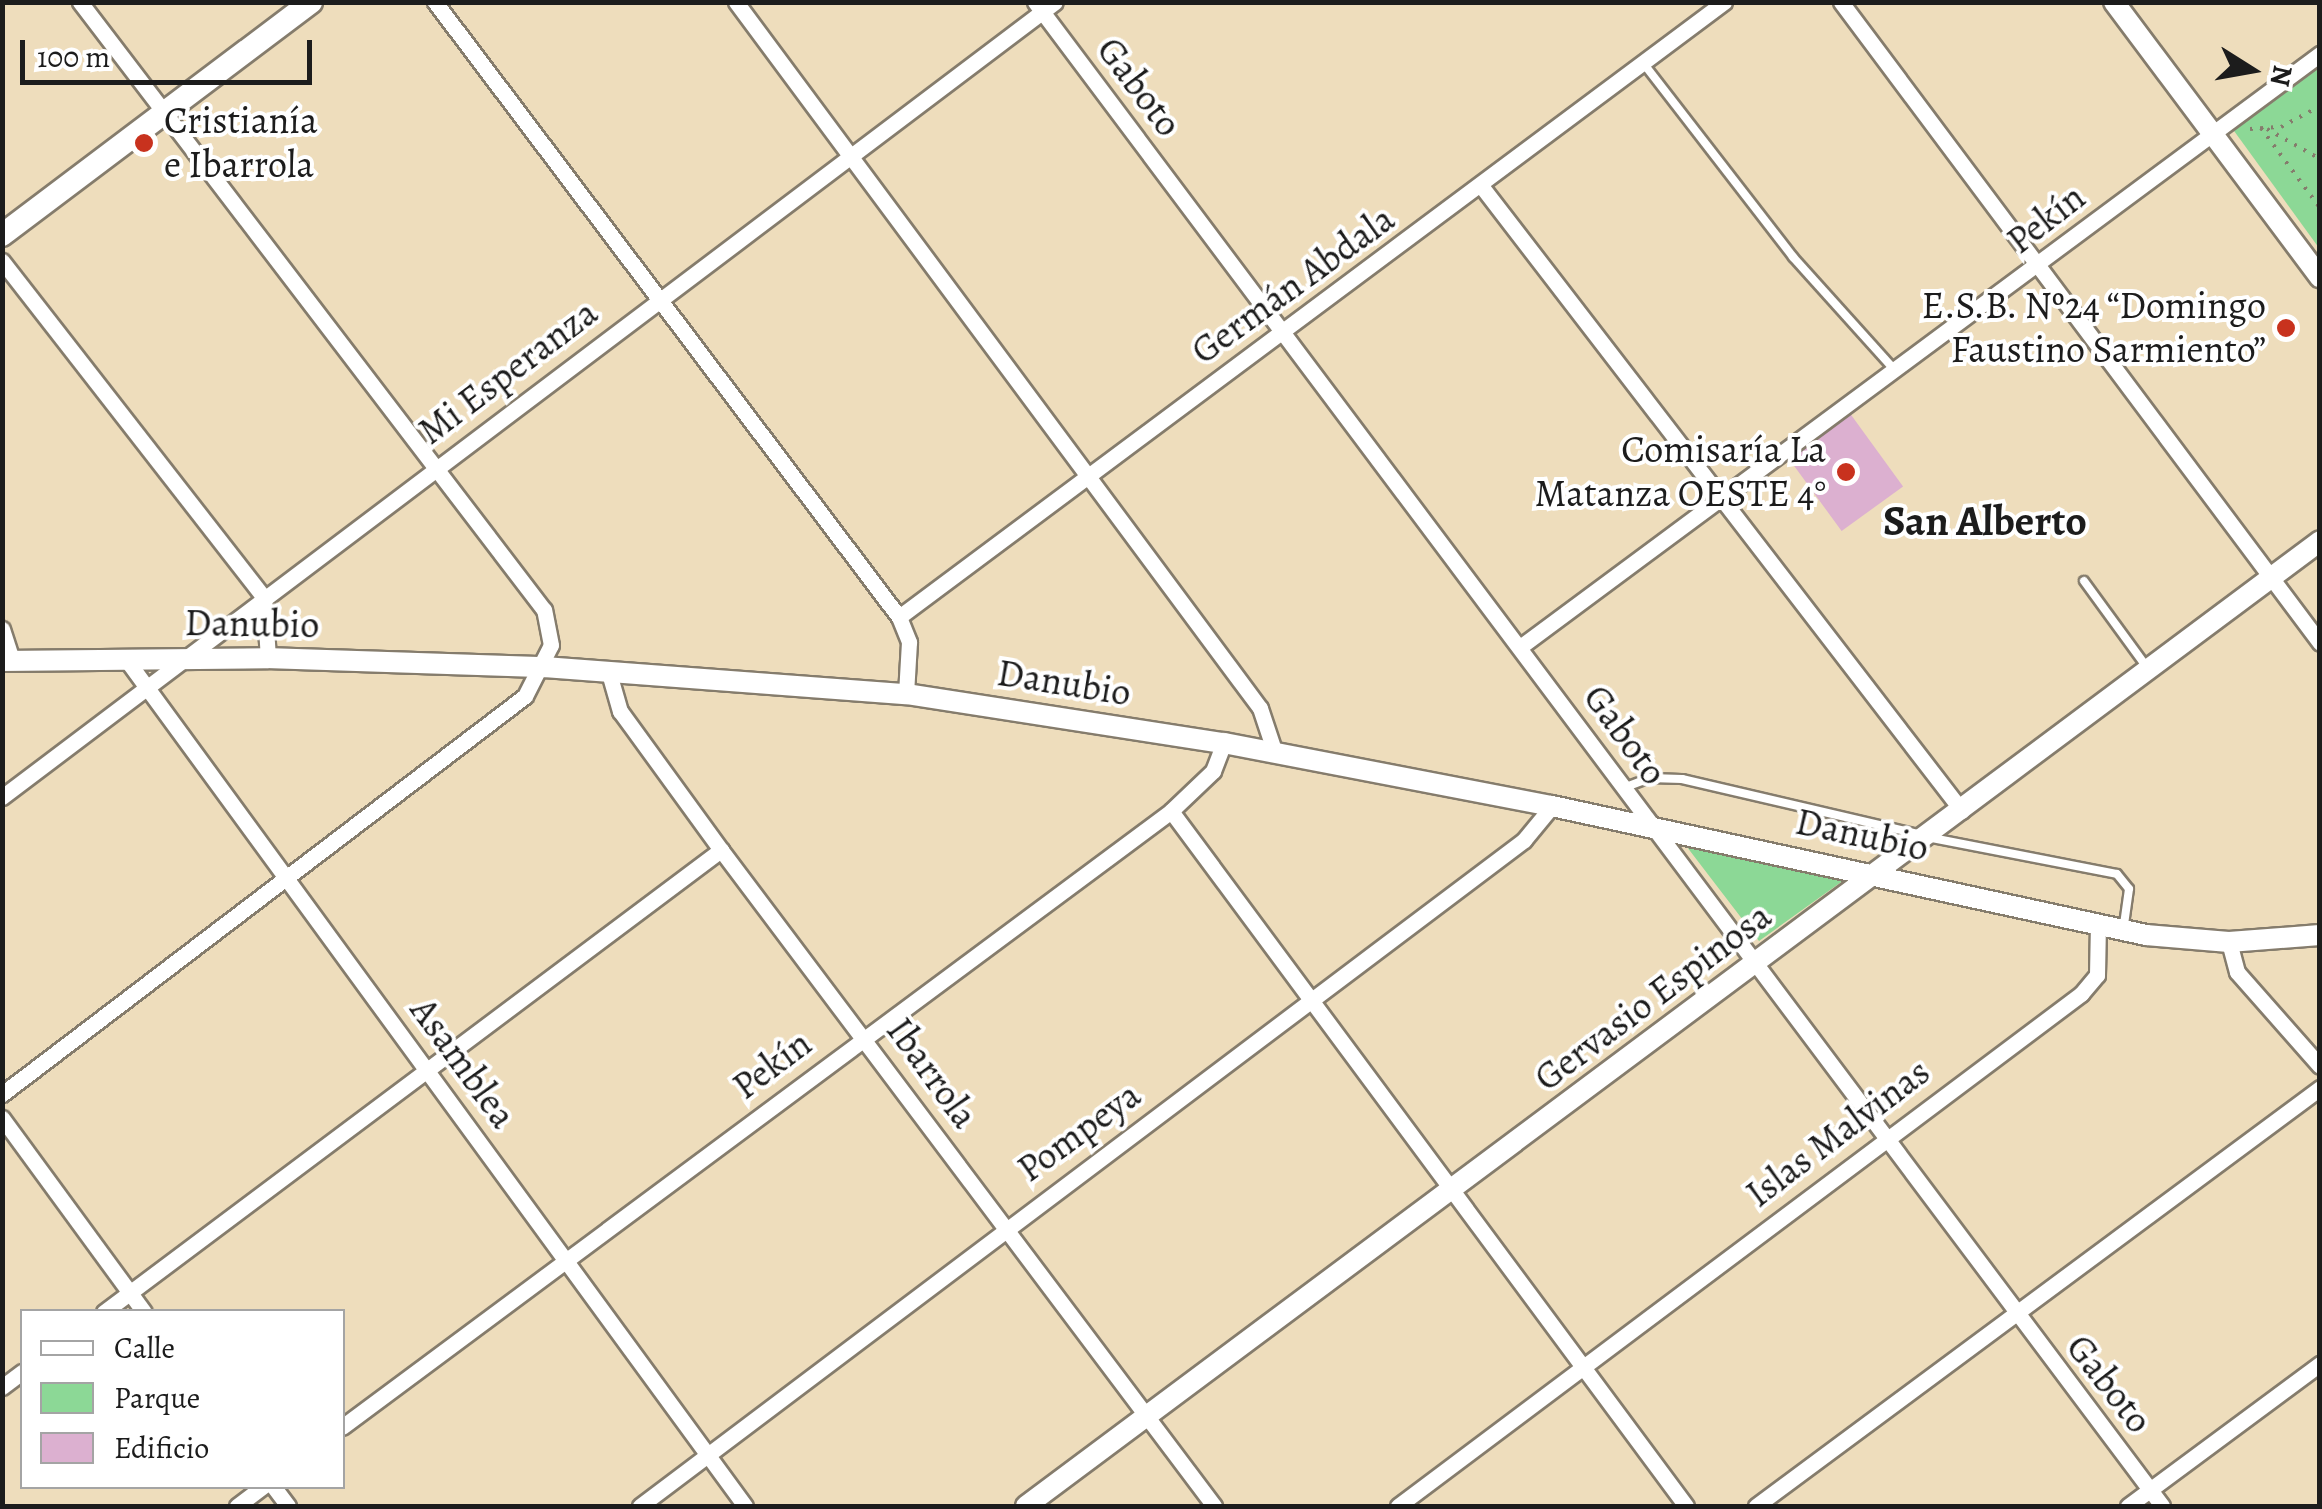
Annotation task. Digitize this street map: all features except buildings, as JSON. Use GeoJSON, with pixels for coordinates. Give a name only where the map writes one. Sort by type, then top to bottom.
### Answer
{"type":"FeatureCollection","features":[{"type":"Feature","properties":{"kind":"main road"},"geometry":{"type":"LineString","coordinates":[[2,235],[311,2]]}},
{"type":"Feature","properties":{"kind":"street"},"geometry":{"type":"LineString","coordinates":[[2,1094],[525,696],[544,667],[551,645],[544,610],[433,470],[80,2]]}},
{"type":"Feature","properties":{"kind":"street"},"geometry":{"type":"LineString","coordinates":[[434,2],[899,618],[910,660],[906,694]]}},
{"type":"Feature","properties":{"kind":"street"},"geometry":{"type":"LineString","coordinates":[[736,2],[1269,720],[1275,753]]}},
{"type":"Feature","properties":{"kind":"street","name":"Germán Abdala"},"geometry":{"type":"LineString","coordinates":[[899,618],[1482,188],[1724,2]]}},
{"type":"Feature","properties":{"kind":"street"},"geometry":{"type":"LineString","coordinates":[[1841,2],[2320,643]]}},
{"type":"Feature","properties":{"kind":"street"},"geometry":{"type":"LineString","coordinates":[[2114,2],[2320,277]]}},
{"type":"Feature","properties":{"kind":"street","name":"Mi Esperanza"},"geometry":{"type":"LineString","coordinates":[[2,797],[660,298],[850,160],[1044,6]]}},
{"type":"Feature","properties":{"kind":"street","name":"Gaboto"},"geometry":{"type":"LineString","coordinates":[[1044,6],[1650,826],[2162,1506]]}},
{"type":"Feature","properties":{"kind":"street","name":"Pekín"},"geometry":{"type":"LineString","coordinates":[[1520,646],[2320,54]]}},
{"type":"Feature","properties":{"kind":"street"},"geometry":{"type":"LineString","coordinates":[[1482,188],[1725,495],[1962,811]]}},
{"type":"Feature","properties":{"kind":"street"},"geometry":{"type":"LineString","coordinates":[[2,261],[264,598],[268,658]]}},
{"type":"Feature","properties":{"kind":"street","name":"Gervasio Espinosa"},"geometry":{"type":"LineString","coordinates":[[1026,1506],[1145,1414],[1879,874],[2320,541]]}},
{"type":"Feature","properties":{"kind":"street"},"geometry":{"type":"LineString","coordinates":[[2,630],[7,661]]}},
{"type":"Feature","properties":{"kind":"street","name":"Danubio"},"geometry":{"type":"LineString","coordinates":[[7,661],[268,658],[544,667],[906,694],[1224,743],[1552,806],[1879,874],[2098,925]]}},
{"type":"Feature","properties":{"kind":"street","name":"Asamblea"},"geometry":{"type":"LineString","coordinates":[[126,659],[744,1506]]}},
{"type":"Feature","properties":{"kind":"street","name":"Ibarrola"},"geometry":{"type":"LineString","coordinates":[[609,673],[620,710],[721,850],[865,1036],[1214,1506]]}},
{"type":"Feature","properties":{"kind":"street","name":"Pekín"},"geometry":{"type":"LineString","coordinates":[[345,1425],[1171,811],[1213,771],[1224,743]]}},
{"type":"Feature","properties":{"kind":"street","name":"Pompeya"},"geometry":{"type":"LineString","coordinates":[[640,1506],[1524,840],[1552,806]]}},
{"type":"Feature","properties":{"kind":"street"},"geometry":{"type":"LineString","coordinates":[[1171,811],[1686,1506]]}},
{"type":"Feature","properties":{"kind":"street"},"geometry":{"type":"LineString","coordinates":[[108,1309],[721,850]]}},
{"type":"Feature","properties":{"kind":"street"},"geometry":{"type":"LineString","coordinates":[[2098,925],[2229,942],[2320,935]]}},
{"type":"Feature","properties":{"kind":"street","name":"Islas Malvinas"},"geometry":{"type":"LineString","coordinates":[[1398,1506],[1584,1372],[2092,984],[2098,925]]}},
{"type":"Feature","properties":{"kind":"street"},"geometry":{"type":"LineString","coordinates":[[2229,942],[2237,972],[2320,1066]]}},
{"type":"Feature","properties":{"kind":"street"},"geometry":{"type":"LineString","coordinates":[[1756,1506],[2320,1088]]}},
{"type":"Feature","properties":{"kind":"street"},"geometry":{"type":"LineString","coordinates":[[2,1118],[142,1309]]}},
{"type":"Feature","properties":{"kind":"street"},"geometry":{"type":"LineString","coordinates":[[2128,1506],[2320,1364]]}},
{"type":"Feature","properties":{"kind":"street"},"geometry":{"type":"LineString","coordinates":[[237,1506],[260,1489]]}},
{"type":"Feature","properties":{"kind":"lane"},"geometry":{"type":"LineString","coordinates":[[1644,64],[1793,257],[1896,371]]}},
{"type":"Feature","properties":{"kind":"lane"},"geometry":{"type":"LineString","coordinates":[[2084,582],[2148,669]]}},
{"type":"Feature","properties":{"kind":"lane"},"geometry":{"type":"LineString","coordinates":[[1624,788],[1650,778],[1682,779],[1928,837],[2117,874],[2129,889],[2124,930]]}},
{"type":"Feature","properties":{"kind":"path"},"geometry":{"type":"LineString","coordinates":[[2244,129],[2297,121],[2320,106]]}},
{"type":"Feature","properties":{"kind":"path"},"geometry":{"type":"LineString","coordinates":[[2264,128],[2320,159]]}},
{"type":"Feature","properties":{"kind":"path"},"geometry":{"type":"LineString","coordinates":[[2264,128],[2320,208]]}},
{"type":"Feature","properties":{"kind":"green space"},"geometry":{"type":"Polygon","coordinates":[[[2319,59],[2319,248],[2229,124],[2319,59]]]}},
{"type":"Feature","properties":{"kind":"green space"},"geometry":{"type":"Polygon","coordinates":[[[1687,847],[1843,880],[1844,880],[1759,941],[1687,847]]]}},
{"type":"Feature","properties":{"kind":"place","name":"Cristianía e Ibarrola"},"geometry":{"type":"Point","coordinates":[144,143]}},
{"type":"Feature","properties":{"kind":"place","name":"E.S.B. Nº24 “Domingo Faustino Sarmiento”"},"geometry":{"type":"Point","coordinates":[2286,328]}},
{"type":"Feature","properties":{"kind":"place","name":"Comisaría La Matanza OESTE 4°"},"geometry":{"type":"Point","coordinates":[1846,472]}},
{"type":"Feature","properties":{"kind":"district","name":"San Alberto"},"geometry":{"type":"Point","coordinates":[1985,521]}}]}
